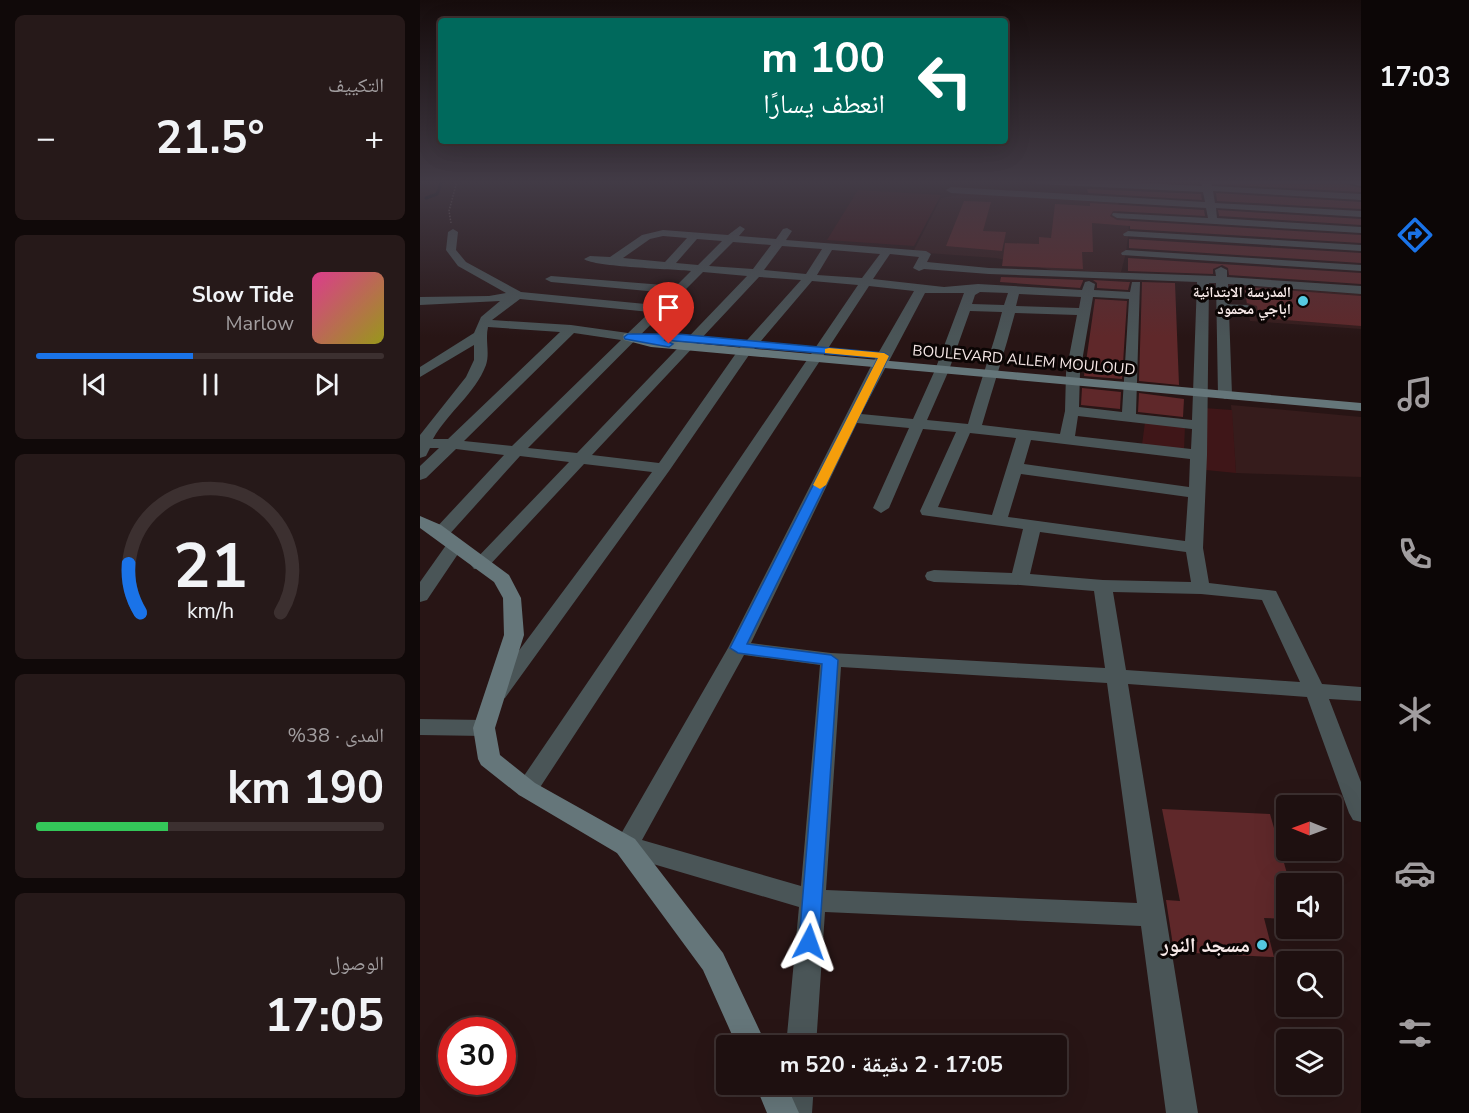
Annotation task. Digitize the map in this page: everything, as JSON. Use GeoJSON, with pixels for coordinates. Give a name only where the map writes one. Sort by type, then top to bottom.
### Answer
{"type":"FeatureCollection","features":[{"type":"Feature","properties":{"kind":"main road","name":"BOULEVARD ALLEM MOULOUD"},"geometry":{"type":"LineString","coordinates":[[628,337],[651,343],[691,342],[1201,388],[1361,398]]}},
{"type":"Feature","properties":{"kind":"main road","name":"BOULEVARD ALLEM MOULOUD"},"geometry":{"type":"LineString","coordinates":[[1225,390],[1361,407]]}},
{"type":"Feature","properties":{"kind":"main road"},"geometry":{"type":"LineString","coordinates":[[431,528],[502,579],[512,598],[514,635],[484,728],[489,759],[527,789],[626,846],[713,962],[747,1035]]}},
{"type":"Feature","properties":{"kind":"main road"},"geometry":{"type":"LineString","coordinates":[[775,1095],[783,1113]]}},
{"type":"Feature","properties":{"kind":"street"},"geometry":{"type":"LineString","coordinates":[[453,233],[451,250],[462,264],[518,295]]}},
{"type":"Feature","properties":{"kind":"street"},"geometry":{"type":"LineString","coordinates":[[420,596],[431,528],[516,451],[735,233]]}},
{"type":"Feature","properties":{"kind":"street"},"geometry":{"type":"LineString","coordinates":[[611,262],[636,243],[654,234],[735,233],[783,236],[830,245],[926,254],[920,265],[915,287],[882,360],[738,648],[626,846],[812,900],[1152,915]]}},
{"type":"Feature","properties":{"kind":"street"},"geometry":{"type":"LineString","coordinates":[[1216,233],[1224,311],[1225,390]]}},
{"type":"Feature","properties":{"kind":"street"},"geometry":{"type":"LineString","coordinates":[[667,266],[696,234]]}},
{"type":"Feature","properties":{"kind":"street"},"geometry":{"type":"LineString","coordinates":[[1128,234],[1361,248]]}},
{"type":"Feature","properties":{"kind":"street"},"geometry":{"type":"LineString","coordinates":[[480,565],[755,274],[783,236]]}},
{"type":"Feature","properties":{"kind":"street"},"geometry":{"type":"LineString","coordinates":[[495,697],[748,348],[809,278],[830,245]]}},
{"type":"Feature","properties":{"kind":"street"},"geometry":{"type":"LineString","coordinates":[[527,789],[887,251]]}},
{"type":"Feature","properties":{"kind":"street"},"geometry":{"type":"LineString","coordinates":[[1126,253],[1361,268]]}},
{"type":"Feature","properties":{"kind":"street"},"geometry":{"type":"LineString","coordinates":[[590,259],[959,291],[978,288],[1134,296]]}},
{"type":"Feature","properties":{"kind":"street"},"geometry":{"type":"LineString","coordinates":[[920,265],[1044,273],[1137,275],[1361,290]]}},
{"type":"Feature","properties":{"kind":"street"},"geometry":{"type":"LineString","coordinates":[[1044,273],[1046,292]]}},
{"type":"Feature","properties":{"kind":"street"},"geometry":{"type":"LineString","coordinates":[[1066,439],[1072,411],[1074,377],[1090,274]]}},
{"type":"Feature","properties":{"kind":"street"},"geometry":{"type":"LineString","coordinates":[[1130,417],[1134,296],[1137,275]]}},
{"type":"Feature","properties":{"kind":"street"},"geometry":{"type":"LineString","coordinates":[[551,279],[678,290]]}},
{"type":"Feature","properties":{"kind":"street"},"geometry":{"type":"LineString","coordinates":[[1201,588],[1194,548],[1199,455],[1203,279]]}},
{"type":"Feature","properties":{"kind":"street"},"geometry":{"type":"LineString","coordinates":[[545,298],[569,281]]}},
{"type":"Feature","properties":{"kind":"street"},"geometry":{"type":"LineString","coordinates":[[881,508],[943,365],[970,293],[978,288]]}},
{"type":"Feature","properties":{"kind":"street"},"geometry":{"type":"LineString","coordinates":[[1014,291],[992,370],[970,429],[928,510],[1194,548]]}},
{"type":"Feature","properties":{"kind":"street"},"geometry":{"type":"LineString","coordinates":[[420,373],[481,329],[518,295]]}},
{"type":"Feature","properties":{"kind":"street"},"geometry":{"type":"LineString","coordinates":[[420,301],[489,300],[518,295],[660,309]]}},
{"type":"Feature","properties":{"kind":"street"},"geometry":{"type":"LineString","coordinates":[[965,307],[1083,312]]}},
{"type":"Feature","properties":{"kind":"street"},"geometry":{"type":"LineString","coordinates":[[1201,315],[1224,311]]}},
{"type":"Feature","properties":{"kind":"street"},"geometry":{"type":"LineString","coordinates":[[481,329],[571,329],[628,337]]}},
{"type":"Feature","properties":{"kind":"street"},"geometry":{"type":"LineString","coordinates":[[421,448],[440,415],[470,381],[480,363],[481,329]]}},
{"type":"Feature","properties":{"kind":"street"},"geometry":{"type":"LineString","coordinates":[[420,475],[571,329]]}},
{"type":"Feature","properties":{"kind":"street"},"geometry":{"type":"LineString","coordinates":[[1072,411],[1198,425]]}},
{"type":"Feature","properties":{"kind":"street"},"geometry":{"type":"LineString","coordinates":[[853,418],[917,423],[1199,455]]}},
{"type":"Feature","properties":{"kind":"street"},"geometry":{"type":"LineString","coordinates":[[999,520],[1025,435]]}},
{"type":"Feature","properties":{"kind":"street"},"geometry":{"type":"LineString","coordinates":[[421,448],[453,444],[663,468]]}},
{"type":"Feature","properties":{"kind":"street"},"geometry":{"type":"LineString","coordinates":[[1016,468],[1197,493]]}},
{"type":"Feature","properties":{"kind":"street"},"geometry":{"type":"LineString","coordinates":[[1020,579],[1033,525]]}},
{"type":"Feature","properties":{"kind":"street"},"geometry":{"type":"LineString","coordinates":[[934,576],[1020,579],[1103,586],[1201,588],[1269,596],[1316,693],[1361,813]]}},
{"type":"Feature","properties":{"kind":"street"},"geometry":{"type":"LineString","coordinates":[[1103,586],[1182,1113]]}},
{"type":"Feature","properties":{"kind":"street"},"geometry":{"type":"LineString","coordinates":[[738,648],[831,660],[1115,676],[1316,693],[1361,694]]}},
{"type":"Feature","properties":{"kind":"street"},"geometry":{"type":"LineString","coordinates":[[802,1035],[831,660]]}},
{"type":"Feature","properties":{"kind":"street"},"geometry":{"type":"LineString","coordinates":[[420,727],[484,728]]}},
{"type":"Feature","properties":{"kind":"street"},"geometry":{"type":"LineString","coordinates":[[796,1113],[797,1095]]}},
{"type":"Feature","properties":{"kind":"lane"},"geometry":{"type":"LineString","coordinates":[[1224,311],[1247,308]]}},
{"type":"Feature","properties":{"kind":"shaded area"},"geometry":{"type":"Polygon","coordinates":[[[831,233],[921,233],[914,246],[827,240],[831,233]]]}},
{"type":"Feature","properties":{"kind":"shaded area"},"geometry":{"type":"Polygon","coordinates":[[[923,233],[1128,233],[1121,272],[1051,270],[996,258],[913,252],[923,233]]]}},
{"type":"Feature","properties":{"kind":"shaded area","name":"المدرسة الابتدائية اباجي محمود"},"geometry":{"type":"Polygon","coordinates":[[[1243,286],[1361,294],[1361,329],[1250,321],[1243,286]]]}},
{"type":"Feature","properties":{"kind":"shaded area"},"geometry":{"type":"Polygon","coordinates":[[[1231,405],[1361,417],[1361,477],[1236,473],[1231,405]]]}},
{"type":"Feature","properties":{"kind":"shaded area"},"geometry":{"type":"Polygon","coordinates":[[[1204,408],[1232,410],[1236,473],[1206,470],[1204,408]]]}},
{"type":"Feature","properties":{"kind":"shaded area"},"geometry":{"type":"Polygon","coordinates":[[[1145,422],[1185,426],[1184,450],[1142,445],[1145,422]]]}},
{"type":"Feature","properties":{"kind":"building"},"geometry":{"type":"Polygon","coordinates":[[[951,233],[1006,233],[1002,251],[946,246],[951,233]]]}},
{"type":"Feature","properties":{"kind":"building"},"geometry":{"type":"Polygon","coordinates":[[[1052,233],[1092,233],[1093,252],[1082,252],[1083,269],[1002,266],[1005,243],[1039,244],[1039,237],[1051,238],[1052,233]]]}},
{"type":"Feature","properties":{"kind":"building"},"geometry":{"type":"Polygon","coordinates":[[[1195,233],[1327,233],[1361,235],[1361,243],[1195,233]]]}},
{"type":"Feature","properties":{"kind":"building"},"geometry":{"type":"Polygon","coordinates":[[[1129,239],[1361,253],[1361,263],[1129,248],[1129,239]]]}},
{"type":"Feature","properties":{"kind":"building"},"geometry":{"type":"Polygon","coordinates":[[[1128,258],[1361,273],[1361,284],[1229,275],[1228,268],[1222,265],[1213,269],[1213,274],[1128,271],[1128,258]]]}},
{"type":"Feature","properties":{"kind":"building"},"geometry":{"type":"Polygon","coordinates":[[[1001,277],[1083,281],[1080,288],[1000,282],[1001,277]]]}},
{"type":"Feature","properties":{"kind":"building"},"geometry":{"type":"Polygon","coordinates":[[[1093,280],[1130,282],[1128,290],[1097,288],[1097,283],[1093,280]]]}},
{"type":"Feature","properties":{"kind":"building"},"geometry":{"type":"Polygon","coordinates":[[[1142,282],[1175,283],[1179,385],[1139,381],[1142,282]]]}},
{"type":"Feature","properties":{"kind":"building","name":"المدرسة الابتدائية اباجي محمود"},"geometry":{"type":"Polygon","coordinates":[[[1244,287],[1361,296],[1361,326],[1259,318],[1257,306],[1247,303],[1244,287]]]}},
{"type":"Feature","properties":{"kind":"building"},"geometry":{"type":"Polygon","coordinates":[[[1095,299],[1127,301],[1122,379],[1084,376],[1095,299]]]}},
{"type":"Feature","properties":{"kind":"building"},"geometry":{"type":"Polygon","coordinates":[[[1082,388],[1121,392],[1120,409],[1081,405],[1082,388]]]}},
{"type":"Feature","properties":{"kind":"building"},"geometry":{"type":"Polygon","coordinates":[[[1139,393],[1184,399],[1183,417],[1138,412],[1139,393]]]}},
{"type":"Feature","properties":{"kind":"building"},"geometry":{"type":"Polygon","coordinates":[[[1162,809],[1270,814],[1276,835],[1276,861],[1283,861],[1287,873],[1276,873],[1276,919],[1264,918],[1274,957],[1174,952],[1166,900],[1180,901],[1162,809]]]}},
{"type":"Feature","properties":{"kind":"slow traffic"},"geometry":{"type":"LineString","coordinates":[[820,485],[884,356],[829,351]]}},
{"type":"Feature","properties":{"kind":"place","name":"المدرسة الابتدائية اباجي محمود"},"geometry":{"type":"Point","coordinates":[1303,301]}},
{"type":"Feature","properties":{"kind":"place","name":"مسجد النور"},"geometry":{"type":"Point","coordinates":[1262,945]}},
{"type":"Feature","properties":{"kind":"route"},"geometry":{"type":"LineString","coordinates":[[669,344],[651,343],[628,337],[678,337],[884,356],[738,648],[831,660],[809,942]]}}]}
